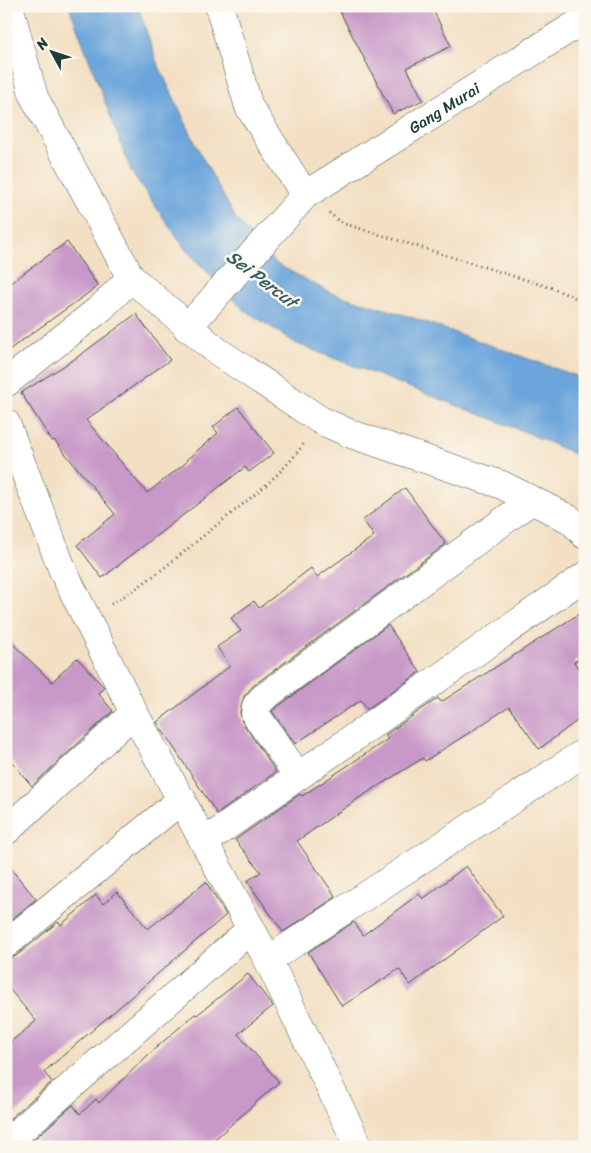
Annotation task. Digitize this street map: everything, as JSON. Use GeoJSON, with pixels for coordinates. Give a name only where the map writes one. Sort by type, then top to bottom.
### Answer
{"type":"FeatureCollection","features":[{"type":"Feature","properties":{"kind":"street"},"geometry":{"type":"LineString","coordinates":[[9,6],[34,97],[131,278],[195,320],[217,351],[320,420],[351,434],[502,485],[571,520],[585,535]]}},
{"type":"Feature","properties":{"kind":"street"},"geometry":{"type":"LineString","coordinates":[[219,6],[249,107],[300,201]]}},
{"type":"Feature","properties":{"kind":"street","name":"Gang Murai"},"geometry":{"type":"LineString","coordinates":[[195,320],[300,201],[585,19]]}},
{"type":"Feature","properties":{"kind":"street"},"geometry":{"type":"LineString","coordinates":[[6,383],[101,308],[131,278]]}},
{"type":"Feature","properties":{"kind":"street"},"geometry":{"type":"LineString","coordinates":[[6,423],[63,571],[134,713],[268,960],[359,1147]]}},
{"type":"Feature","properties":{"kind":"street"},"geometry":{"type":"LineString","coordinates":[[298,776],[255,714],[256,706],[264,698],[532,500]]}},
{"type":"Feature","properties":{"kind":"street"},"geometry":{"type":"LineString","coordinates":[[204,842],[585,576]]}},
{"type":"Feature","properties":{"kind":"street"},"geometry":{"type":"LineString","coordinates":[[6,831],[134,713]]}},
{"type":"Feature","properties":{"kind":"street"},"geometry":{"type":"LineString","coordinates":[[268,960],[585,752]]}},
{"type":"Feature","properties":{"kind":"street"},"geometry":{"type":"LineString","coordinates":[[6,944],[182,799]]}},
{"type":"Feature","properties":{"kind":"street"},"geometry":{"type":"LineString","coordinates":[[6,1143],[251,929]]}},
{"type":"Feature","properties":{"kind":"path"},"geometry":{"type":"LineString","coordinates":[[300,201],[342,223],[552,288],[585,302]]}},
{"type":"Feature","properties":{"kind":"path"},"geometry":{"type":"LineString","coordinates":[[87,618],[132,592],[262,488],[294,457],[320,420]]}},
{"type":"Feature","properties":{"kind":"water","name":"Sei Percut"},"geometry":{"type":"Polygon","coordinates":[[[69,6],[138,6],[156,60],[201,155],[236,219],[275,263],[331,293],[408,316],[585,379],[585,459],[528,433],[297,344],[243,309],[186,250],[131,171],[69,6]]]}},
{"type":"Feature","properties":{"kind":"building"},"geometry":{"type":"Polygon","coordinates":[[[337,6],[431,6],[451,46],[407,68],[423,100],[393,114],[337,6]]]}},
{"type":"Feature","properties":{"kind":"building"},"geometry":{"type":"Polygon","coordinates":[[[67,242],[98,286],[6,352],[6,286],[67,242]]]}},
{"type":"Feature","properties":{"kind":"building"},"geometry":{"type":"Polygon","coordinates":[[[136,314],[170,360],[86,420],[147,493],[187,462],[186,460],[218,433],[213,427],[238,407],[274,453],[249,472],[245,467],[102,578],[77,545],[115,514],[54,440],[52,441],[21,393],[76,358],[136,314]]]}},
{"type":"Feature","properties":{"kind":"building"},"geometry":{"type":"Polygon","coordinates":[[[405,488],[446,544],[254,685],[244,696],[240,712],[242,722],[276,772],[217,814],[157,722],[230,666],[217,647],[241,631],[231,618],[254,601],[259,608],[311,568],[317,577],[374,536],[363,520],[405,488]]]}},
{"type":"Feature","properties":{"kind":"building"},"geometry":{"type":"Polygon","coordinates":[[[585,610],[585,655],[574,662],[585,677],[585,715],[539,749],[509,707],[425,761],[423,758],[359,798],[297,841],[336,897],[283,932],[247,881],[261,872],[235,840],[300,794],[302,796],[388,739],[385,735],[438,698],[441,702],[585,610]]]}},
{"type":"Feature","properties":{"kind":"building"},"geometry":{"type":"Polygon","coordinates":[[[388,625],[420,672],[367,709],[361,700],[295,744],[272,711],[388,625]]]}},
{"type":"Feature","properties":{"kind":"building"},"geometry":{"type":"Polygon","coordinates":[[[6,637],[52,682],[77,658],[103,686],[104,688],[98,693],[113,711],[32,786],[6,755],[6,637]]]}},
{"type":"Feature","properties":{"kind":"building"},"geometry":{"type":"Polygon","coordinates":[[[6,863],[36,899],[6,924],[6,863]]]}},
{"type":"Feature","properties":{"kind":"building"},"geometry":{"type":"Polygon","coordinates":[[[466,866],[503,916],[410,985],[399,969],[342,1006],[308,952],[354,922],[363,935],[419,894],[423,899],[466,866]]]}},
{"type":"Feature","properties":{"kind":"building"},"geometry":{"type":"Polygon","coordinates":[[[206,882],[226,915],[44,1072],[52,1082],[6,1122],[6,1046],[36,1021],[6,985],[6,959],[16,956],[58,922],[61,925],[96,895],[103,904],[117,892],[148,929],[206,882]]]}},
{"type":"Feature","properties":{"kind":"building"},"geometry":{"type":"Polygon","coordinates":[[[248,974],[273,1006],[238,1034],[279,1082],[206,1147],[25,1147],[73,1105],[80,1114],[96,1099],[99,1103],[150,1053],[195,1014],[197,1015],[248,974]]]}}]}
